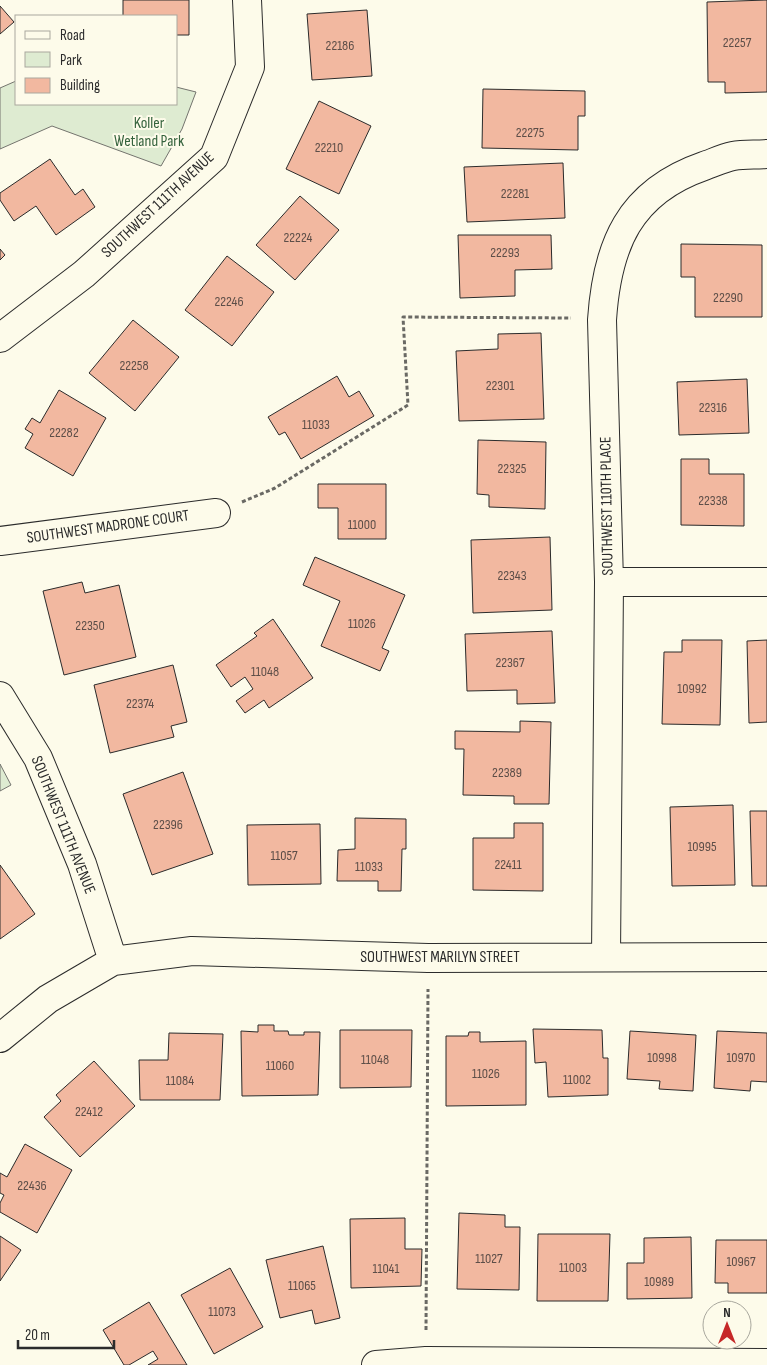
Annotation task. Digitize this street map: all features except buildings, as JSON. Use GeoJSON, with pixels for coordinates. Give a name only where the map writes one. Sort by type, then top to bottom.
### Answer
{"type":"FeatureCollection","features":[{"type":"Feature","properties":{"kind":"street","name":"SOUTHWEST 111TH AVENUE"},"geometry":{"type":"LineString","coordinates":[[0,338],[84,274],[214,157],[250,68],[247,0]]}},
{"type":"Feature","properties":{"kind":"street","name":"SOUTHWEST 110TH PLACE"},"geometry":{"type":"LineString","coordinates":[[606,957],[609,582],[602,320],[608,268],[625,226],[646,200],[664,185],[683,174],[733,156],[767,154]]}},
{"type":"Feature","properties":{"kind":"street","name":"SOUTHWEST MADRONE COURT"},"geometry":{"type":"LineString","coordinates":[[0,542],[216,512]]}},
{"type":"Feature","properties":{"kind":"street"},"geometry":{"type":"LineString","coordinates":[[609,582],[767,582]]}},
{"type":"Feature","properties":{"kind":"street","name":"SOUTHWEST 111TH AVENUE"},"geometry":{"type":"LineString","coordinates":[[0,696],[38,758],[82,864],[113,961]]}},
{"type":"Feature","properties":{"kind":"street","name":"SOUTHWEST MARILYN STREET"},"geometry":{"type":"LineString","coordinates":[[113,961],[192,951],[428,958],[767,957]]}},
{"type":"Feature","properties":{"kind":"street"},"geometry":{"type":"LineString","coordinates":[[0,1038],[48,999],[113,961]]}},
{"type":"Feature","properties":{"kind":"street"},"geometry":{"type":"LineString","coordinates":[[376,1365],[426,1362],[767,1363]]}},
{"type":"Feature","properties":{"kind":"path"},"geometry":{"type":"LineString","coordinates":[[216,512],[274,488],[408,405],[404,317],[577,318],[602,320]]}},
{"type":"Feature","properties":{"kind":"path"},"geometry":{"type":"LineString","coordinates":[[426,1362],[428,958]]}},
{"type":"Feature","properties":{"kind":"green space","name":"Koller Wetland Park"},"geometry":{"type":"Polygon","coordinates":[[[15,81],[15,105],[178,105],[178,88],[196,92],[182,129],[161,166],[52,126],[0,149],[0,88],[15,81]]]}},
{"type":"Feature","properties":{"kind":"green space"},"geometry":{"type":"Polygon","coordinates":[[[0,764],[11,785],[0,791],[0,764]]]}}]}
